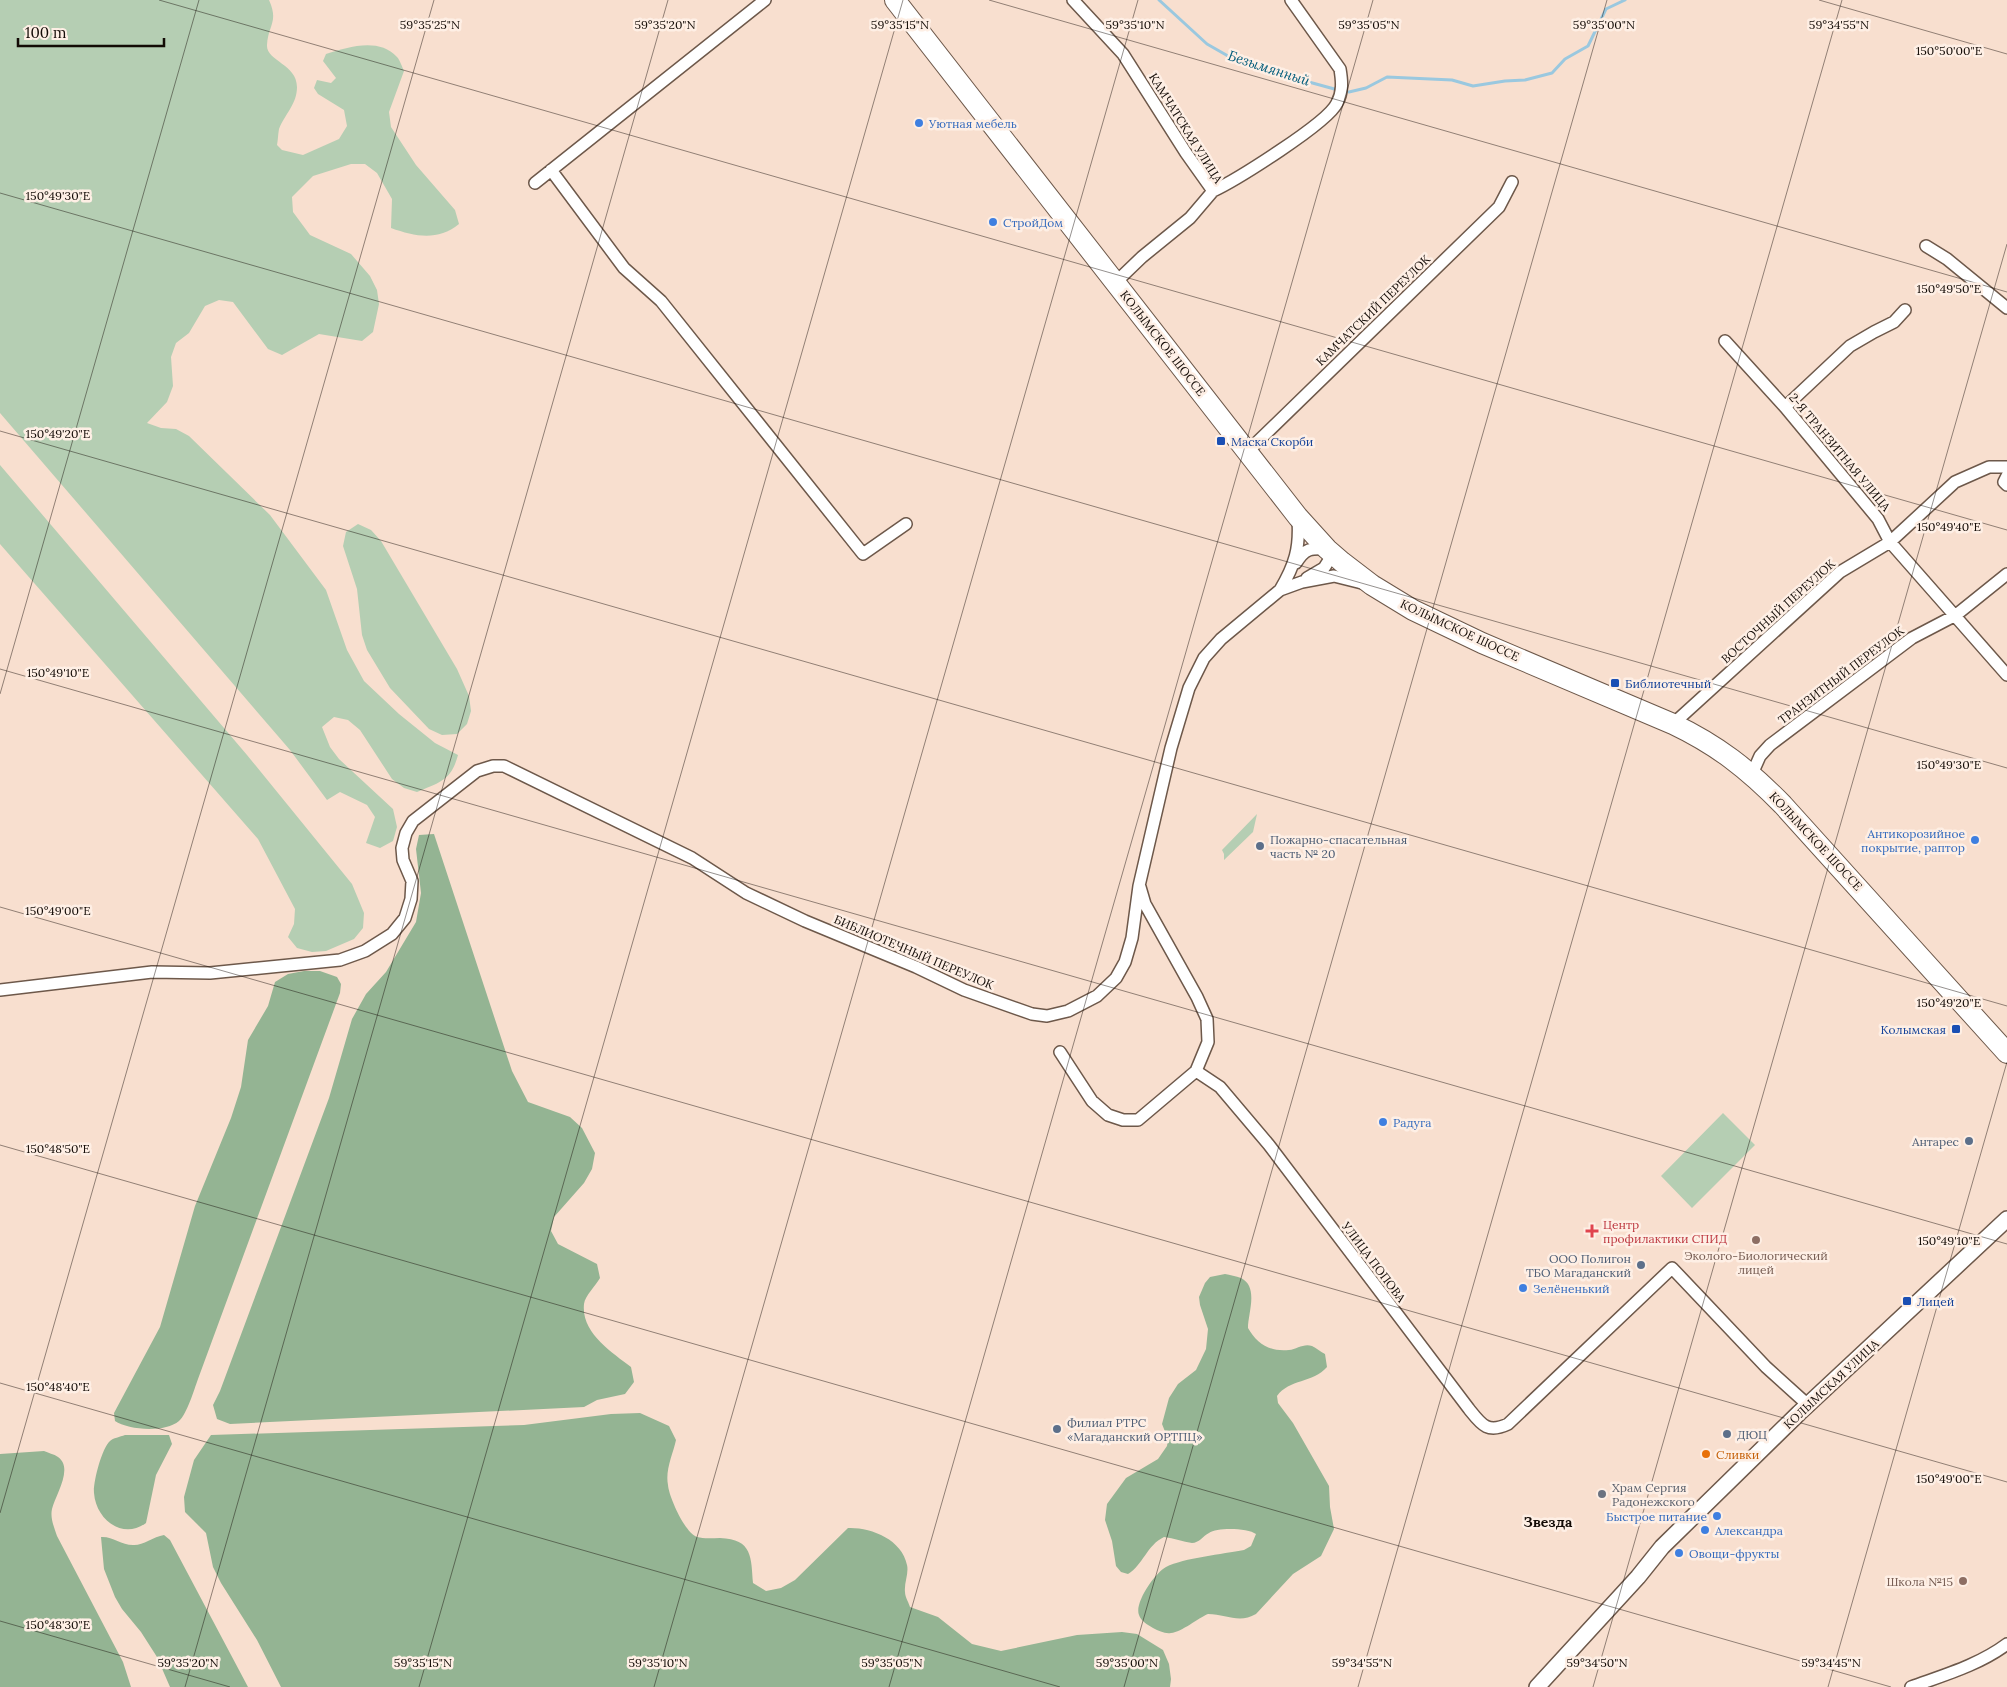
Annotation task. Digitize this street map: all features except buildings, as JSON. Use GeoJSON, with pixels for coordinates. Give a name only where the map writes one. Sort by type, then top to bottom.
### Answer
{"type":"FeatureCollection","features":[{"type":"Feature","properties":{"kind":"highway","name":"КОЛЫМСКОЕ ШОССЕ"},"geometry":{"type":"LineString","coordinates":[[895,0],[1298,517],[1330,552],[1372,585],[1413,610],[1457,632],[1673,724],[1715,746],[1752,774],[1783,804],[2007,1053]]}},
{"type":"Feature","properties":{"kind":"street"},"geometry":{"type":"LineString","coordinates":[[535,183],[764,0]]}},
{"type":"Feature","properties":{"kind":"street","name":"КАМЧАТСКАЯ УЛИЦА"},"geometry":{"type":"LineString","coordinates":[[1073,0],[1123,54],[1186,153],[1213,191],[1190,218],[1142,257],[1116,282]]}},
{"type":"Feature","properties":{"kind":"street"},"geometry":{"type":"LineString","coordinates":[[1213,191],[1232,182],[1314,126],[1337,104],[1342,81],[1340,69],[1291,0]]}},
{"type":"Feature","properties":{"kind":"street"},"geometry":{"type":"LineString","coordinates":[[551,170],[624,268],[660,301],[863,554],[906,524]]}},
{"type":"Feature","properties":{"kind":"street","name":"КАМЧАТСКИЙ ПЕРЕУЛОК"},"geometry":{"type":"LineString","coordinates":[[1247,452],[1499,207],[1512,182]]}},
{"type":"Feature","properties":{"kind":"street"},"geometry":{"type":"LineString","coordinates":[[1926,246],[1947,259],[2007,308]]}},
{"type":"Feature","properties":{"kind":"street"},"geometry":{"type":"LineString","coordinates":[[1785,407],[1850,346],[1894,322],[1905,310]]}},
{"type":"Feature","properties":{"kind":"street","name":"2-Я ТРАНЗИТНАЯ УЛИЦА"},"geometry":{"type":"LineString","coordinates":[[1725,341],[1785,407],[1878,518],[1890,542],[2007,675]]}},
{"type":"Feature","properties":{"kind":"street","name":"ВОСТОЧНЫЙ ПЕРЕУЛОК"},"geometry":{"type":"LineString","coordinates":[[1673,724],[1840,572],[1890,542],[1955,482],[1989,467],[2007,467]]}},
{"type":"Feature","properties":{"kind":"street"},"geometry":{"type":"LineString","coordinates":[[2007,476],[2004,482],[2007,485]]}},
{"type":"Feature","properties":{"kind":"street","name":"БИБЛИОТЕЧНЫЙ ПЕРЕУЛОК"},"geometry":{"type":"LineString","coordinates":[[1280,590],[1293,567],[1299,540],[1298,517]]}},
{"type":"Feature","properties":{"kind":"street"},"geometry":{"type":"LineString","coordinates":[[1293,567],[1302,553],[1313,548],[1330,552],[1324,568],[1302,582]]}},
{"type":"Feature","properties":{"kind":"street","name":"ТРАНЗИТНЫЙ ПЕРЕУЛОК"},"geometry":{"type":"LineString","coordinates":[[1752,774],[1760,756],[1770,745],[1912,638],[1956,615],[2007,574]]}},
{"type":"Feature","properties":{"kind":"street","name":"БИБЛИОТЕЧНЫЙ ПЕРЕУЛОК"},"geometry":{"type":"LineString","coordinates":[[0,990],[152,972],[210,973],[340,960],[365,951],[392,934],[406,918],[411,899],[412,882],[403,860],[402,848],[406,833],[413,821],[477,771],[492,766],[504,766],[692,858],[746,893],[805,921],[916,967],[964,990],[1032,1014],[1047,1016],[1068,1011],[1097,996],[1116,978],[1126,962],[1139,886],[1171,748],[1183,706],[1196,672],[1204,658],[1220,639],[1280,590],[1302,582],[1334,576],[1372,585]]}},
{"type":"Feature","properties":{"kind":"street"},"geometry":{"type":"LineString","coordinates":[[1060,1052],[1092,1101],[1108,1116],[1124,1120],[1138,1120],[1196,1071],[1208,1042],[1207,1019],[1198,997],[1145,904],[1139,886]]}},
{"type":"Feature","properties":{"kind":"street","name":"УЛИЦА ПОПОВА"},"geometry":{"type":"LineString","coordinates":[[1196,1071],[1220,1087],[1264,1139],[1485,1427],[1497,1429],[1508,1424],[1672,1268],[1766,1367],[1808,1405]]}},
{"type":"Feature","properties":{"kind":"street","name":"КОЛЫМСКАЯ УЛИЦА"},"geometry":{"type":"LineString","coordinates":[[1537,1687],[1638,1577],[1662,1547],[1808,1405],[2007,1219]]}},
{"type":"Feature","properties":{"kind":"street"},"geometry":{"type":"LineString","coordinates":[[1911,1687],[1972,1665],[2007,1644]]}},
{"type":"Feature","properties":{"kind":"green space"},"geometry":{"type":"Polygon","coordinates":[[[0,0],[269,0],[273,19],[268,38],[268,50],[271,55],[292,73],[296,79],[297,87],[293,104],[279,129],[277,145],[282,150],[303,155],[339,139],[347,126],[344,110],[318,94],[314,88],[317,80],[331,83],[336,78],[323,61],[326,54],[363,45],[372,45],[390,51],[401,64],[404,71],[389,112],[391,127],[416,165],[455,210],[459,224],[443,233],[427,236],[409,234],[391,228],[392,199],[377,173],[365,164],[351,164],[313,176],[292,197],[293,212],[310,235],[351,254],[370,276],[377,290],[379,304],[373,332],[362,341],[319,334],[282,355],[268,349],[233,302],[219,300],[205,306],[189,333],[176,343],[171,357],[173,386],[167,402],[147,423],[161,428],[176,429],[189,436],[270,515],[326,590],[347,650],[364,681],[399,714],[435,743],[458,755],[452,770],[444,780],[417,792],[404,788],[392,779],[360,730],[348,720],[334,717],[322,727],[330,747],[339,759],[393,809],[397,827],[393,841],[380,848],[366,843],[375,817],[367,805],[340,792],[327,800],[290,750],[0,413],[0,0]]]}},
{"type":"Feature","properties":{"kind":"green space"},"geometry":{"type":"Polygon","coordinates":[[[0,465],[247,755],[352,884],[364,913],[363,928],[354,939],[326,951],[312,952],[297,948],[288,937],[294,924],[295,909],[258,839],[0,544],[0,465]]]}},
{"type":"Feature","properties":{"kind":"green space"},"geometry":{"type":"Polygon","coordinates":[[[358,524],[371,530],[381,541],[457,669],[469,696],[471,711],[467,724],[457,734],[442,735],[429,729],[390,688],[367,650],[362,635],[357,589],[343,546],[346,532],[358,524]]]}},
{"type":"Feature","properties":{"kind":"green space"},"geometry":{"type":"Polygon","coordinates":[[[1257,814],[1253,832],[1224,860],[1222,850],[1257,814]]]}},
{"type":"Feature","properties":{"kind":"green space"},"geometry":{"type":"Polygon","coordinates":[[[434,834],[512,1071],[528,1102],[570,1117],[582,1128],[595,1153],[592,1169],[584,1183],[554,1217],[551,1231],[558,1244],[597,1264],[600,1278],[588,1294],[584,1304],[587,1324],[599,1341],[631,1367],[634,1382],[625,1394],[597,1400],[584,1407],[230,1424],[217,1419],[213,1405],[220,1391],[329,1098],[352,1019],[366,994],[386,972],[416,922],[421,893],[416,849],[419,835],[434,834]]]}},
{"type":"Feature","properties":{"kind":"green space"},"geometry":{"type":"Polygon","coordinates":[[[320,971],[337,977],[341,984],[340,993],[190,1402],[182,1418],[173,1425],[147,1429],[121,1424],[115,1421],[114,1413],[160,1327],[195,1206],[231,1118],[241,1087],[248,1040],[268,1006],[275,982],[288,974],[320,971]]]}},
{"type":"Feature","properties":{"kind":"green space"},"geometry":{"type":"Polygon","coordinates":[[[1723,1113],[1755,1145],[1692,1208],[1661,1176],[1723,1113]]]}},
{"type":"Feature","properties":{"kind":"green space"},"geometry":{"type":"Polygon","coordinates":[[[1225,1274],[1241,1278],[1250,1288],[1251,1301],[1248,1328],[1260,1343],[1276,1350],[1289,1350],[1309,1345],[1325,1354],[1327,1367],[1315,1376],[1288,1387],[1277,1396],[1278,1403],[1293,1423],[1329,1486],[1334,1529],[1321,1556],[1293,1574],[1256,1614],[1250,1617],[1238,1618],[1208,1614],[1180,1630],[1166,1633],[1149,1626],[1140,1617],[1138,1610],[1142,1596],[1156,1575],[1166,1567],[1183,1561],[1244,1550],[1251,1546],[1256,1534],[1240,1529],[1225,1529],[1213,1531],[1194,1543],[1164,1537],[1153,1545],[1138,1566],[1128,1574],[1121,1572],[1116,1566],[1112,1541],[1105,1520],[1107,1504],[1126,1478],[1158,1459],[1167,1446],[1168,1439],[1162,1424],[1169,1398],[1178,1384],[1196,1370],[1206,1349],[1208,1329],[1199,1297],[1210,1277],[1225,1274]]]}},
{"type":"Feature","properties":{"kind":"green space"},"geometry":{"type":"Polygon","coordinates":[[[640,1413],[669,1426],[676,1440],[667,1479],[674,1506],[683,1522],[692,1534],[697,1537],[731,1539],[744,1546],[752,1566],[753,1583],[766,1591],[781,1588],[795,1580],[848,1528],[875,1532],[892,1542],[904,1556],[907,1565],[905,1594],[910,1607],[938,1617],[972,1644],[1001,1651],[1077,1635],[1122,1632],[1137,1634],[1163,1650],[1169,1664],[1170,1687],[281,1687],[257,1640],[213,1567],[206,1533],[185,1512],[184,1497],[194,1460],[211,1435],[524,1425],[611,1414],[640,1413]]]}},
{"type":"Feature","properties":{"kind":"green space"},"geometry":{"type":"Polygon","coordinates":[[[125,1435],[169,1435],[172,1444],[156,1475],[146,1523],[137,1528],[128,1529],[120,1528],[105,1519],[96,1503],[94,1493],[99,1465],[107,1445],[113,1439],[125,1435]]]}},
{"type":"Feature","properties":{"kind":"green space"},"geometry":{"type":"Polygon","coordinates":[[[44,1451],[58,1457],[64,1468],[64,1475],[52,1512],[57,1536],[123,1662],[131,1687],[0,1687],[0,1454],[44,1451]]]}},
{"type":"Feature","properties":{"kind":"green space"},"geometry":{"type":"Polygon","coordinates":[[[164,1535],[170,1540],[248,1687],[170,1687],[157,1657],[115,1597],[104,1569],[101,1537],[124,1544],[136,1545],[164,1535]]]}},
{"type":"Feature","properties":{"kind":"waterway","name":"Безымянный"},"geometry":{"type":"LineString","coordinates":[[1159,0],[1207,44],[1228,56],[1254,64],[1269,66],[1287,76],[1338,90]]}},
{"type":"Feature","properties":{"kind":"waterway","name":"Безымянный"},"geometry":{"type":"LineString","coordinates":[[1349,92],[1366,88],[1387,77],[1452,80],[1473,86],[1525,80],[1552,73],[1565,59],[1588,46],[1606,9],[1625,0]]}},
{"type":"Feature","properties":{"kind":"place","name":"Уютная мебель"},"geometry":{"type":"Point","coordinates":[919,123]}},
{"type":"Feature","properties":{"kind":"place","name":"СтройДом"},"geometry":{"type":"Point","coordinates":[993,222]}},
{"type":"Feature","properties":{"kind":"place","name":"Маска Скорби"},"geometry":{"type":"Point","coordinates":[1221,441]}},
{"type":"Feature","properties":{"kind":"place","name":"Библиотечный"},"geometry":{"type":"Point","coordinates":[1615,683]}},
{"type":"Feature","properties":{"kind":"place","name":"Антикорозийное покрытие, раптор"},"geometry":{"type":"Point","coordinates":[1975,840]}},
{"type":"Feature","properties":{"kind":"place","name":"Пожарно-спасательная часть № 20"},"geometry":{"type":"Point","coordinates":[1260,846]}},
{"type":"Feature","properties":{"kind":"place","name":"Колымская"},"geometry":{"type":"Point","coordinates":[1956,1029]}},
{"type":"Feature","properties":{"kind":"place","name":"Радуга"},"geometry":{"type":"Point","coordinates":[1383,1122]}},
{"type":"Feature","properties":{"kind":"place","name":"Антарес"},"geometry":{"type":"Point","coordinates":[1969,1141]}},
{"type":"Feature","properties":{"kind":"place","name":"Центр профилактики СПИД"},"geometry":{"type":"Point","coordinates":[1592,1231]}},
{"type":"Feature","properties":{"kind":"place","name":"Эколого-Биологический лицей"},"geometry":{"type":"Point","coordinates":[1756,1240]}},
{"type":"Feature","properties":{"kind":"place","name":"ООО Полигон ТБО Магаданский"},"geometry":{"type":"Point","coordinates":[1641,1265]}},
{"type":"Feature","properties":{"kind":"place","name":"Зелёненький"},"geometry":{"type":"Point","coordinates":[1523,1288]}},
{"type":"Feature","properties":{"kind":"place","name":"Лицей"},"geometry":{"type":"Point","coordinates":[1907,1301]}},
{"type":"Feature","properties":{"kind":"place","name":"Филиал РТРС «Магаданский ОРТПЦ»"},"geometry":{"type":"Point","coordinates":[1057,1429]}},
{"type":"Feature","properties":{"kind":"place","name":"ДЮЦ"},"geometry":{"type":"Point","coordinates":[1727,1434]}},
{"type":"Feature","properties":{"kind":"place","name":"Сливки"},"geometry":{"type":"Point","coordinates":[1706,1454]}},
{"type":"Feature","properties":{"kind":"place","name":"Храм Сергия Радонежского"},"geometry":{"type":"Point","coordinates":[1602,1494]}},
{"type":"Feature","properties":{"kind":"place","name":"Быстрое питание"},"geometry":{"type":"Point","coordinates":[1717,1516]}},
{"type":"Feature","properties":{"kind":"place","name":"Александра"},"geometry":{"type":"Point","coordinates":[1705,1530]}},
{"type":"Feature","properties":{"kind":"place","name":"Овощи-фрукты"},"geometry":{"type":"Point","coordinates":[1679,1553]}},
{"type":"Feature","properties":{"kind":"place","name":"Школа №15"},"geometry":{"type":"Point","coordinates":[1963,1581]}},
{"type":"Feature","properties":{"kind":"district","name":"Звезда"},"geometry":{"type":"Point","coordinates":[1548,1522]}}]}
